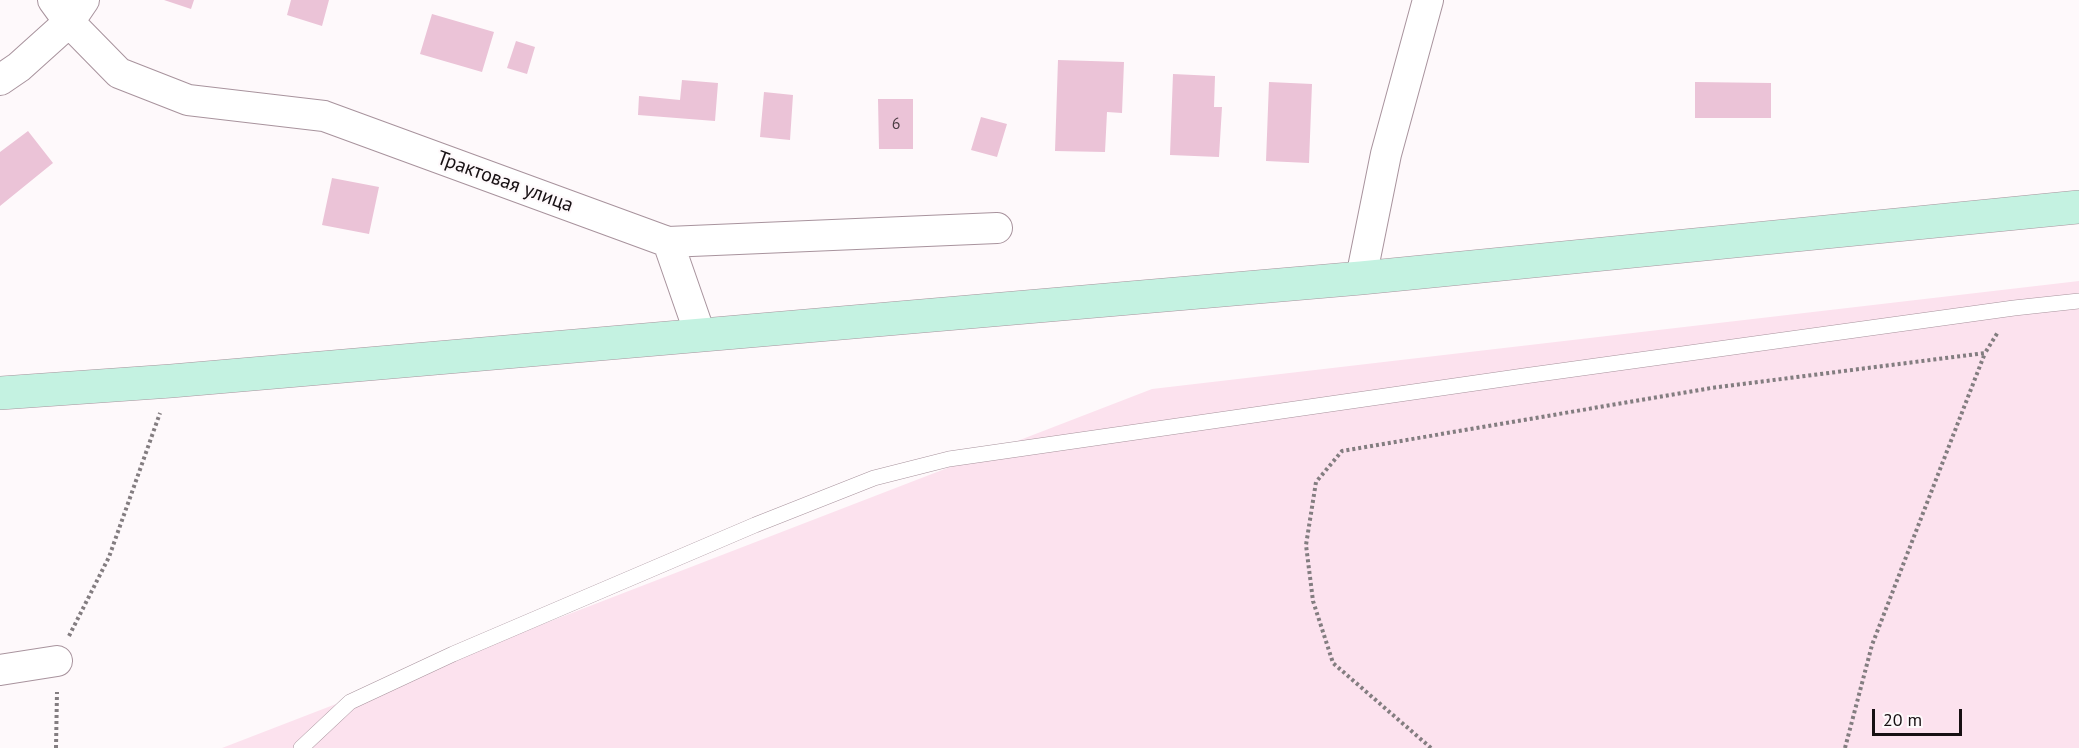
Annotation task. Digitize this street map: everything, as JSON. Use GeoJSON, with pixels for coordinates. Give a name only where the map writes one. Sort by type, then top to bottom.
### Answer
{"type":"FeatureCollection","features":[{"type":"Feature","properties":{"kind":"main road"},"geometry":{"type":"LineString","coordinates":[[0,393],[171,381],[1361,278],[2079,207]]}},
{"type":"Feature","properties":{"kind":"street"},"geometry":{"type":"LineString","coordinates":[[1361,278],[1386,154],[1428,0]]}},
{"type":"Feature","properties":{"kind":"street"},"geometry":{"type":"LineString","coordinates":[[0,80],[19,67],[69,7]]}},
{"type":"Feature","properties":{"kind":"street","name":"Трактовая улица"},"geometry":{"type":"LineString","coordinates":[[69,7],[119,73],[188,100],[324,116],[668,242],[997,228]]}},
{"type":"Feature","properties":{"kind":"street"},"geometry":{"type":"LineString","coordinates":[[668,242],[700,334]]}},
{"type":"Feature","properties":{"kind":"street"},"geometry":{"type":"LineString","coordinates":[[0,670],[57,661]]}},
{"type":"Feature","properties":{"kind":"lane"},"geometry":{"type":"LineString","coordinates":[[301,748],[350,702],[453,654],[863,482],[949,459],[1279,410],[2014,308],[2079,301]]}},
{"type":"Feature","properties":{"kind":"path"},"geometry":{"type":"LineString","coordinates":[[1845,748],[1872,645],[1985,352],[2014,308]]}},
{"type":"Feature","properties":{"kind":"path"},"geometry":{"type":"LineString","coordinates":[[1431,748],[1333,663],[1313,601],[1306,546],[1316,482],[1342,451],[1711,388],[1985,352]]}},
{"type":"Feature","properties":{"kind":"path"},"geometry":{"type":"LineString","coordinates":[[56,748],[57,661],[109,556],[171,381]]}},
{"type":"Feature","properties":{"kind":"shaded area"},"geometry":{"type":"Polygon","coordinates":[[[2079,281],[2079,748],[222,748],[1152,389],[2079,281]]]}},
{"type":"Feature","properties":{"kind":"building"},"geometry":{"type":"Polygon","coordinates":[[[164,0],[194,0],[191,9],[164,0]]]}},
{"type":"Feature","properties":{"kind":"building"},"geometry":{"type":"Polygon","coordinates":[[[291,0],[329,0],[322,26],[287,15],[291,0]]]}},
{"type":"Feature","properties":{"kind":"building"},"geometry":{"type":"Polygon","coordinates":[[[432,14],[494,32],[482,72],[420,54],[432,14]]]}},
{"type":"Feature","properties":{"kind":"building"},"geometry":{"type":"Polygon","coordinates":[[[516,41],[535,47],[527,74],[507,68],[516,41]]]}},
{"type":"Feature","properties":{"kind":"building"},"geometry":{"type":"Polygon","coordinates":[[[1058,60],[1124,62],[1122,113],[1107,112],[1105,152],[1055,151],[1058,60]]]}},
{"type":"Feature","properties":{"kind":"building"},"geometry":{"type":"Polygon","coordinates":[[[1173,74],[1215,76],[1214,107],[1222,107],[1219,157],[1170,155],[1173,74]]]}},
{"type":"Feature","properties":{"kind":"building"},"geometry":{"type":"Polygon","coordinates":[[[682,80],[718,83],[715,121],[638,115],[639,96],[680,100],[682,80]]]}},
{"type":"Feature","properties":{"kind":"building"},"geometry":{"type":"Polygon","coordinates":[[[1269,82],[1312,84],[1309,163],[1266,161],[1269,82]]]}},
{"type":"Feature","properties":{"kind":"building"},"geometry":{"type":"Polygon","coordinates":[[[1695,82],[1771,83],[1771,118],[1695,118],[1695,82]]]}},
{"type":"Feature","properties":{"kind":"building"},"geometry":{"type":"Polygon","coordinates":[[[764,92],[793,95],[790,140],[760,137],[764,92]]]}},
{"type":"Feature","properties":{"kind":"building"},"geometry":{"type":"Polygon","coordinates":[[[878,99],[913,99],[913,149],[879,149],[878,99]]]}},
{"type":"Feature","properties":{"kind":"building"},"geometry":{"type":"Polygon","coordinates":[[[981,117],[1007,124],[997,157],[971,150],[981,117]]]}},
{"type":"Feature","properties":{"kind":"building"},"geometry":{"type":"Polygon","coordinates":[[[28,131],[53,163],[0,206],[0,152],[28,131]]]}},
{"type":"Feature","properties":{"kind":"building"},"geometry":{"type":"Polygon","coordinates":[[[332,178],[379,187],[369,234],[322,225],[332,178]]]}}]}
